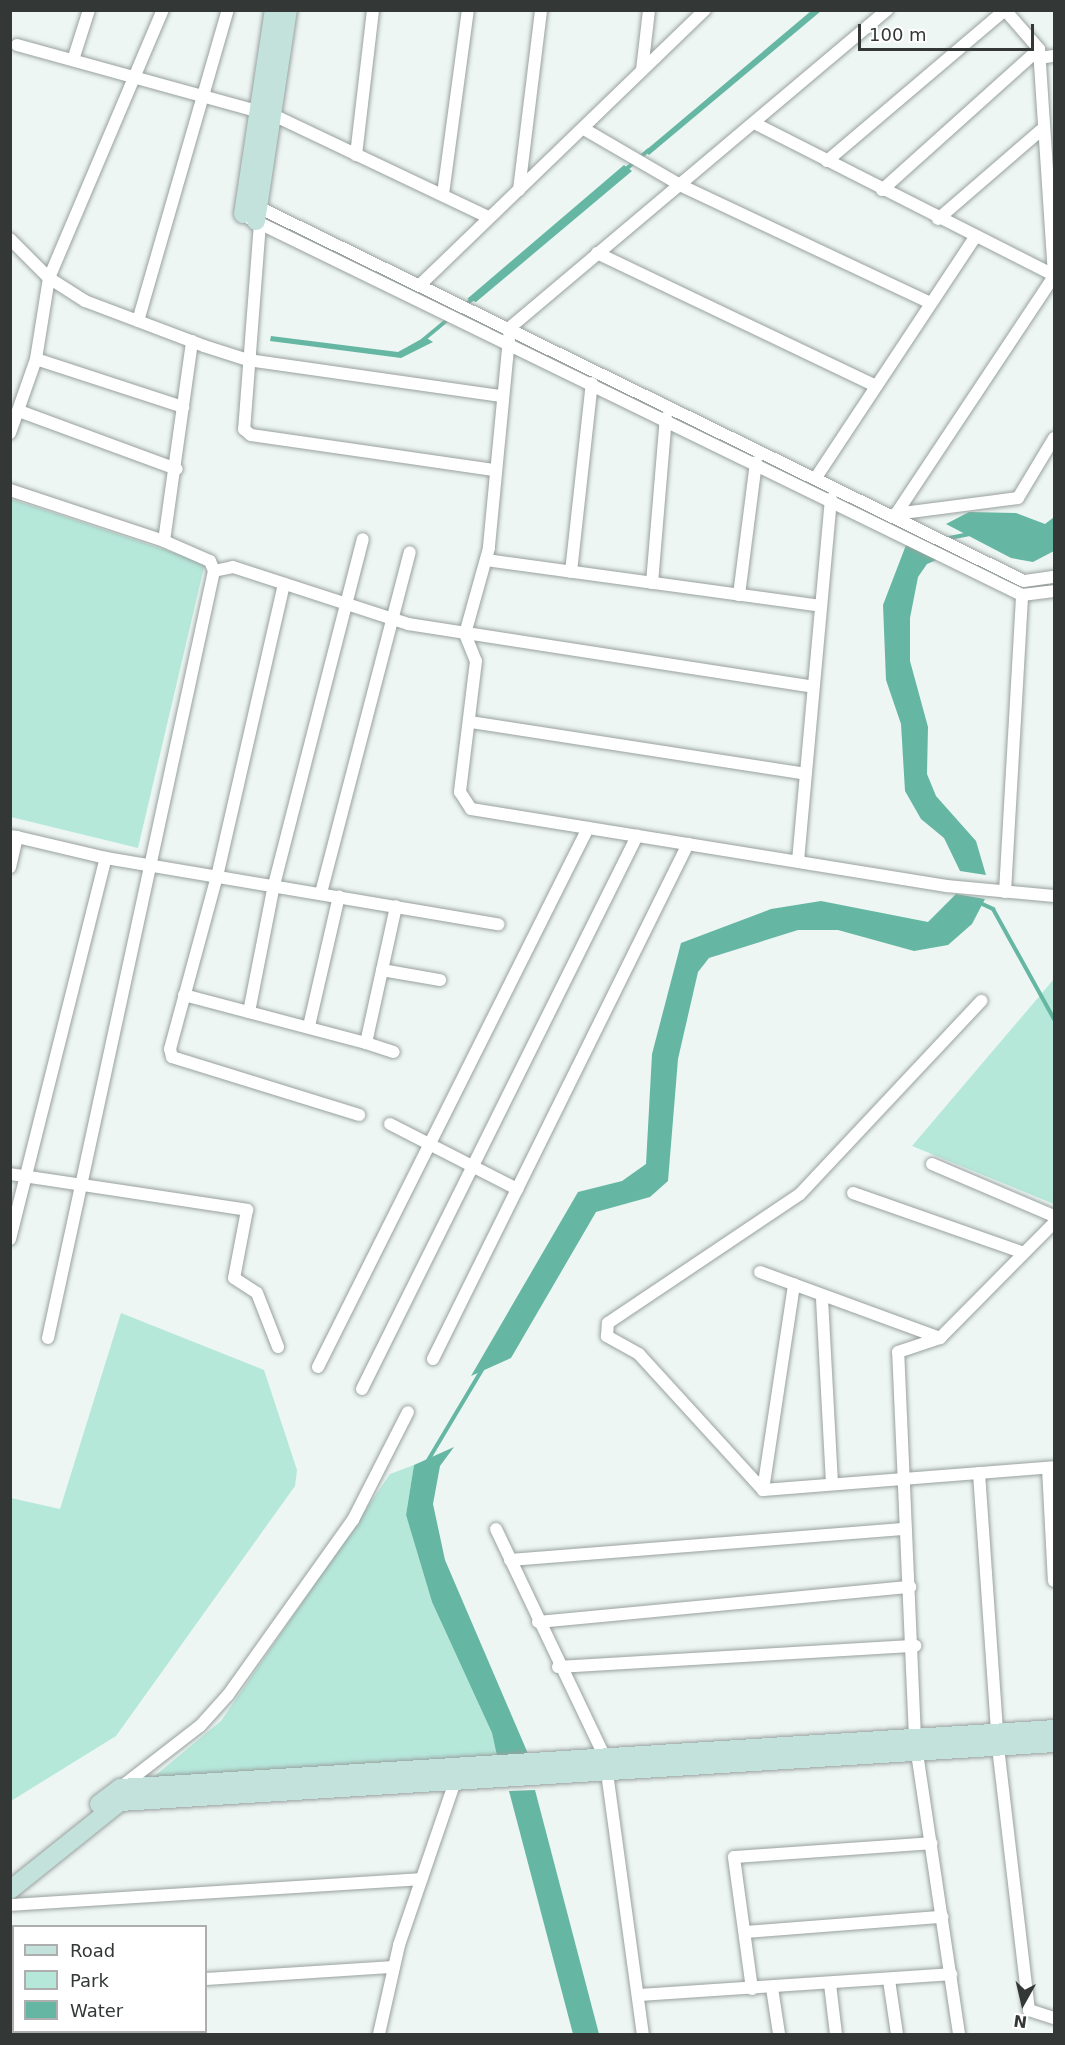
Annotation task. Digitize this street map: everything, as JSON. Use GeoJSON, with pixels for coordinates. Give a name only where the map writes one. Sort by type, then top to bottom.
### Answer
{"type":"FeatureCollection","features":[{"type":"Feature","properties":{"kind":"street"},"geometry":{"type":"LineString","coordinates":[[73,60],[89,10]]}},
{"type":"Feature","properties":{"kind":"street"},"geometry":{"type":"LineString","coordinates":[[10,433],[36,359],[49,278],[132,76],[148,56],[163,10]]}},
{"type":"Feature","properties":{"kind":"street"},"geometry":{"type":"LineString","coordinates":[[138,321],[205,98],[228,10]]}},
{"type":"Feature","properties":{"kind":"street"},"geometry":{"type":"LineString","coordinates":[[274,10],[252,213],[244,429],[251,435],[494,470]]}},
{"type":"Feature","properties":{"kind":"street"},"geometry":{"type":"LineString","coordinates":[[264,113],[288,10]]}},
{"type":"Feature","properties":{"kind":"street"},"geometry":{"type":"LineString","coordinates":[[356,155],[373,10]]}},
{"type":"Feature","properties":{"kind":"street"},"geometry":{"type":"LineString","coordinates":[[443,194],[468,10]]}},
{"type":"Feature","properties":{"kind":"street"},"geometry":{"type":"LineString","coordinates":[[519,190],[541,10]]}},
{"type":"Feature","properties":{"kind":"street"},"geometry":{"type":"LineString","coordinates":[[642,70],[649,10]]}},
{"type":"Feature","properties":{"kind":"street"},"geometry":{"type":"LineString","coordinates":[[420,285],[705,10]]}},
{"type":"Feature","properties":{"kind":"street"},"geometry":{"type":"LineString","coordinates":[[887,10],[756,124],[597,253],[510,328],[501,396],[486,560],[465,634],[476,661],[471,722],[460,792],[465,805],[588,828],[798,861],[1054,896]]}},
{"type":"Feature","properties":{"kind":"street"},"geometry":{"type":"LineString","coordinates":[[827,161],[1005,10],[1039,53],[1041,130],[1054,274],[896,514]]}},
{"type":"Feature","properties":{"kind":"street"},"geometry":{"type":"LineString","coordinates":[[17,45],[264,113],[443,194],[488,217]]}},
{"type":"Feature","properties":{"kind":"street"},"geometry":{"type":"LineString","coordinates":[[1039,53],[1054,56]]}},
{"type":"Feature","properties":{"kind":"street"},"geometry":{"type":"LineString","coordinates":[[882,190],[1039,53]]}},
{"type":"Feature","properties":{"kind":"street"},"geometry":{"type":"LineString","coordinates":[[756,124],[938,219],[1054,274]]}},
{"type":"Feature","properties":{"kind":"street"},"geometry":{"type":"LineString","coordinates":[[584,129],[682,186],[931,303]]}},
{"type":"Feature","properties":{"kind":"street"},"geometry":{"type":"LineString","coordinates":[[938,219],[1041,130]]}},
{"type":"Feature","properties":{"kind":"street"},"geometry":{"type":"LineString","coordinates":[[252,213],[466,306],[896,514],[1024,581],[1054,577]]}},
{"type":"Feature","properties":{"kind":"street"},"geometry":{"type":"LineString","coordinates":[[252,213],[461,320],[871,517],[1022,595],[1054,591]]}},
{"type":"Feature","properties":{"kind":"street"},"geometry":{"type":"LineString","coordinates":[[817,476],[975,237]]}},
{"type":"Feature","properties":{"kind":"street"},"geometry":{"type":"LineString","coordinates":[[10,239],[49,278],[85,301],[248,360],[501,396]]}},
{"type":"Feature","properties":{"kind":"street"},"geometry":{"type":"LineString","coordinates":[[597,253],[876,386]]}},
{"type":"Feature","properties":{"kind":"street"},"geometry":{"type":"LineString","coordinates":[[164,541],[177,468],[192,341]]}},
{"type":"Feature","properties":{"kind":"street"},"geometry":{"type":"LineString","coordinates":[[36,359],[183,407]]}},
{"type":"Feature","properties":{"kind":"street"},"geometry":{"type":"LineString","coordinates":[[571,572],[592,383]]}},
{"type":"Feature","properties":{"kind":"street"},"geometry":{"type":"LineString","coordinates":[[19,411],[177,468]]}},
{"type":"Feature","properties":{"kind":"street"},"geometry":{"type":"LineString","coordinates":[[651,583],[666,418]]}},
{"type":"Feature","properties":{"kind":"street"},"geometry":{"type":"LineString","coordinates":[[871,517],[1018,498],[1054,438]]}},
{"type":"Feature","properties":{"kind":"street"},"geometry":{"type":"LineString","coordinates":[[739,595],[756,462]]}},
{"type":"Feature","properties":{"kind":"street"},"geometry":{"type":"LineString","coordinates":[[10,490],[164,541],[210,561],[214,571],[148,865],[84,1183],[48,1338]]}},
{"type":"Feature","properties":{"kind":"street"},"geometry":{"type":"LineString","coordinates":[[798,861],[831,498]]}},
{"type":"Feature","properties":{"kind":"street"},"geometry":{"type":"LineString","coordinates":[[249,1012],[274,885],[363,539]]}},
{"type":"Feature","properties":{"kind":"street"},"geometry":{"type":"LineString","coordinates":[[321,893],[410,552]]}},
{"type":"Feature","properties":{"kind":"street"},"geometry":{"type":"LineString","coordinates":[[486,560],[821,606]]}},
{"type":"Feature","properties":{"kind":"street"},"geometry":{"type":"LineString","coordinates":[[214,571],[233,567],[393,619],[465,634],[813,687]]}},
{"type":"Feature","properties":{"kind":"street"},"geometry":{"type":"LineString","coordinates":[[284,584],[217,876],[184,995],[172,1057],[359,1115]]}},
{"type":"Feature","properties":{"kind":"street"},"geometry":{"type":"LineString","coordinates":[[1005,891],[1022,595]]}},
{"type":"Feature","properties":{"kind":"street"},"geometry":{"type":"LineString","coordinates":[[471,722],[805,774]]}},
{"type":"Feature","properties":{"kind":"street"},"geometry":{"type":"LineString","coordinates":[[318,1367],[588,828]]}},
{"type":"Feature","properties":{"kind":"street"},"geometry":{"type":"LineString","coordinates":[[362,1389],[637,836]]}},
{"type":"Feature","properties":{"kind":"street"},"geometry":{"type":"LineString","coordinates":[[10,867],[14,837],[106,858],[498,924]]}},
{"type":"Feature","properties":{"kind":"street"},"geometry":{"type":"LineString","coordinates":[[433,1359],[688,844]]}},
{"type":"Feature","properties":{"kind":"street"},"geometry":{"type":"LineString","coordinates":[[10,1239],[106,858]]}},
{"type":"Feature","properties":{"kind":"street"},"geometry":{"type":"LineString","coordinates":[[309,1026],[339,896]]}},
{"type":"Feature","properties":{"kind":"street"},"geometry":{"type":"LineString","coordinates":[[366,1043],[396,906]]}},
{"type":"Feature","properties":{"kind":"street"},"geometry":{"type":"LineString","coordinates":[[382,970],[440,980]]}},
{"type":"Feature","properties":{"kind":"street"},"geometry":{"type":"LineString","coordinates":[[184,995],[309,1026],[394,1052]]}},
{"type":"Feature","properties":{"kind":"street"},"geometry":{"type":"LineString","coordinates":[[763,1490],[639,1354],[607,1336],[608,1323],[800,1194],[981,1000]]}},
{"type":"Feature","properties":{"kind":"street"},"geometry":{"type":"LineString","coordinates":[[390,1124],[517,1189]]}},
{"type":"Feature","properties":{"kind":"street"},"geometry":{"type":"LineString","coordinates":[[932,1164],[1054,1216]]}},
{"type":"Feature","properties":{"kind":"street"},"geometry":{"type":"LineString","coordinates":[[10,1174],[84,1183],[247,1210],[234,1278],[257,1293],[278,1347]]}},
{"type":"Feature","properties":{"kind":"street"},"geometry":{"type":"LineString","coordinates":[[853,1193],[1024,1253]]}},
{"type":"Feature","properties":{"kind":"street"},"geometry":{"type":"LineString","coordinates":[[959,2034],[916,1746],[915,1646],[906,1529],[907,1480],[898,1352],[940,1338],[1054,1223]]}},
{"type":"Feature","properties":{"kind":"street"},"geometry":{"type":"LineString","coordinates":[[760,1272],[794,1284],[822,1299],[940,1338]]}},
{"type":"Feature","properties":{"kind":"street"},"geometry":{"type":"LineString","coordinates":[[763,1490],[794,1284]]}},
{"type":"Feature","properties":{"kind":"street"},"geometry":{"type":"LineString","coordinates":[[822,1299],[832,1483]]}},
{"type":"Feature","properties":{"kind":"street"},"geometry":{"type":"LineString","coordinates":[[10,1890],[200,1726],[228,1695],[353,1520],[408,1412]]}},
{"type":"Feature","properties":{"kind":"street"},"geometry":{"type":"LineString","coordinates":[[763,1490],[1051,1468],[1054,1581]]}},
{"type":"Feature","properties":{"kind":"street"},"geometry":{"type":"LineString","coordinates":[[979,1473],[998,1740],[1029,2010],[1054,2018]]}},
{"type":"Feature","properties":{"kind":"street"},"geometry":{"type":"LineString","coordinates":[[496,1529],[605,1765],[643,2034]]}},
{"type":"Feature","properties":{"kind":"street"},"geometry":{"type":"LineString","coordinates":[[510,1560],[906,1529]]}},
{"type":"Feature","properties":{"kind":"street"},"geometry":{"type":"LineString","coordinates":[[538,1622],[910,1587]]}},
{"type":"Feature","properties":{"kind":"street"},"geometry":{"type":"LineString","coordinates":[[558,1667],[915,1646]]}},
{"type":"Feature","properties":{"kind":"street"},"geometry":{"type":"LineString","coordinates":[[10,1874],[120,1795],[916,1746],[998,1740],[1054,1729]]}},
{"type":"Feature","properties":{"kind":"street"},"geometry":{"type":"LineString","coordinates":[[998,1740],[1054,1743]]}},
{"type":"Feature","properties":{"kind":"street"},"geometry":{"type":"LineString","coordinates":[[120,1795],[455,1781],[605,1765]]}},
{"type":"Feature","properties":{"kind":"street"},"geometry":{"type":"LineString","coordinates":[[379,2034],[394,1967],[455,1781]]}},
{"type":"Feature","properties":{"kind":"street"},"geometry":{"type":"LineString","coordinates":[[752,1989],[734,1857],[932,1843]]}},
{"type":"Feature","properties":{"kind":"street"},"geometry":{"type":"LineString","coordinates":[[10,1905],[421,1879]]}},
{"type":"Feature","properties":{"kind":"street"},"geometry":{"type":"LineString","coordinates":[[745,1932],[942,1917]]}},
{"type":"Feature","properties":{"kind":"street"},"geometry":{"type":"LineString","coordinates":[[207,1979],[394,1967]]}},
{"type":"Feature","properties":{"kind":"street"},"geometry":{"type":"LineString","coordinates":[[638,1995],[772,1988],[951,1974]]}},
{"type":"Feature","properties":{"kind":"street"},"geometry":{"type":"LineString","coordinates":[[889,1980],[897,2034]]}},
{"type":"Feature","properties":{"kind":"street"},"geometry":{"type":"LineString","coordinates":[[830,1984],[836,2034]]}},
{"type":"Feature","properties":{"kind":"street"},"geometry":{"type":"LineString","coordinates":[[772,1988],[779,2034]]}},
{"type":"Feature","properties":{"kind":"green space"},"geometry":{"type":"Polygon","coordinates":[[[11,499],[205,563],[138,848],[11,817],[11,499]]]}},
{"type":"Feature","properties":{"kind":"green space"},"geometry":{"type":"Polygon","coordinates":[[[1054,979],[1054,1204],[912,1146],[1054,979]]]}},
{"type":"Feature","properties":{"kind":"green space"},"geometry":{"type":"Polygon","coordinates":[[[121,1313],[264,1370],[297,1470],[295,1486],[116,1736],[11,1801],[11,1498],[60,1509],[121,1313]]]}},
{"type":"Feature","properties":{"kind":"green space"},"geometry":{"type":"Polygon","coordinates":[[[414,1465],[406,1515],[432,1602],[492,1733],[497,1756],[151,1779],[221,1721],[390,1474],[414,1465]]]}},
{"type":"Feature","properties":{"kind":"water"},"geometry":{"type":"Polygon","coordinates":[[[811,11],[821,11],[649,155],[645,151],[811,11]]]}},
{"type":"Feature","properties":{"kind":"water"},"geometry":{"type":"Polygon","coordinates":[[[624,165],[632,171],[476,302],[467,299],[624,165]]]}},
{"type":"Feature","properties":{"kind":"water"},"geometry":{"type":"Polygon","coordinates":[[[271,336],[398,352],[425,337],[433,342],[401,358],[270,341],[271,336]]]}},
{"type":"Feature","properties":{"kind":"water"},"geometry":{"type":"Polygon","coordinates":[[[969,512],[1016,513],[1045,524],[1054,517],[1054,551],[1033,562],[1011,558],[946,524],[969,512]]]}},
{"type":"Feature","properties":{"kind":"water"},"geometry":{"type":"Polygon","coordinates":[[[906,545],[939,559],[927,564],[918,577],[910,618],[910,661],[928,727],[927,774],[936,796],[976,841],[986,875],[960,871],[944,838],[921,819],[905,791],[901,724],[886,680],[883,605],[906,545]]]}},
{"type":"Feature","properties":{"kind":"water"},"geometry":{"type":"Polygon","coordinates":[[[956,894],[985,899],[972,924],[948,945],[914,951],[838,930],[798,930],[709,958],[698,972],[678,1059],[668,1181],[650,1197],[596,1212],[511,1358],[471,1376],[578,1192],[622,1181],[646,1164],[652,1054],[681,943],[771,909],[821,901],[928,922],[956,894]]]}},
{"type":"Feature","properties":{"kind":"water"},"geometry":{"type":"Polygon","coordinates":[[[454,1447],[440,1466],[433,1504],[445,1560],[529,1756],[497,1756],[492,1733],[432,1602],[406,1515],[414,1465],[454,1447]]]}},
{"type":"Feature","properties":{"kind":"water"},"geometry":{"type":"Polygon","coordinates":[[[535,1790],[599,2034],[573,2034],[509,1791],[535,1790]]]}},
{"type":"Feature","properties":{"kind":"waterway"},"geometry":{"type":"LineString","coordinates":[[625,170],[649,150]]}},
{"type":"Feature","properties":{"kind":"waterway"},"geometry":{"type":"LineString","coordinates":[[423,340],[475,297]]}},
{"type":"Feature","properties":{"kind":"waterway"},"geometry":{"type":"LineString","coordinates":[[944,539],[969,534]]}},
{"type":"Feature","properties":{"kind":"waterway"},"geometry":{"type":"LineString","coordinates":[[978,902],[993,909],[1054,1019]]}},
{"type":"Feature","properties":{"kind":"waterway"},"geometry":{"type":"LineString","coordinates":[[427,1462],[483,1368]]}}]}
